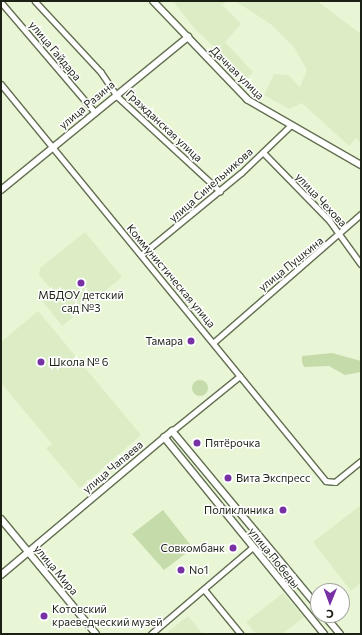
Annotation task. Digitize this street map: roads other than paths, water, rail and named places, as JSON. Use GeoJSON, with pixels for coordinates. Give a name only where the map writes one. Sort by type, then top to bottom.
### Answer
{"type":"FeatureCollection","features":[{"type":"Feature","properties":{"kind":"street","name":"Гражданская улица"},"geometry":{"type":"LineString","coordinates":[[35,1],[117,94],[220,190]]}},
{"type":"Feature","properties":{"kind":"street","name":"Дачная улица"},"geometry":{"type":"LineString","coordinates":[[153,1],[248,100],[290,126],[361,165]]}},
{"type":"Feature","properties":{"kind":"street","name":"улица Гайдара"},"geometry":{"type":"LineString","coordinates":[[1,2],[95,112]]}},
{"type":"Feature","properties":{"kind":"street","name":"улица Разина"},"geometry":{"type":"LineString","coordinates":[[1,190],[188,37]]}},
{"type":"Feature","properties":{"kind":"street","name":"Коммунистическая улица"},"geometry":{"type":"LineString","coordinates":[[1,84],[326,481],[335,482],[361,461]]}},
{"type":"Feature","properties":{"kind":"street","name":"улица Синельникова"},"geometry":{"type":"LineString","coordinates":[[141,255],[220,190],[290,126]]}},
{"type":"Feature","properties":{"kind":"street","name":"улица Чехова"},"geometry":{"type":"LineString","coordinates":[[263,152],[340,235],[361,264]]}},
{"type":"Feature","properties":{"kind":"street","name":"улица Пушкина"},"geometry":{"type":"LineString","coordinates":[[213,343],[277,285],[340,235],[361,214]]}},
{"type":"Feature","properties":{"kind":"street","name":"улица Чапаева"},"geometry":{"type":"LineString","coordinates":[[1,575],[164,437],[240,376]]}},
{"type":"Feature","properties":{"kind":"street","name":"улица Победы"},"geometry":{"type":"LineString","coordinates":[[172,431],[310,598]]}},
{"type":"Feature","properties":{"kind":"street","name":"улица Победы"},"geometry":{"type":"LineString","coordinates":[[164,437],[324,634]]}},
{"type":"Feature","properties":{"kind":"street","name":"улица Мира"},"geometry":{"type":"LineString","coordinates":[[1,519],[96,634]]}},
{"type":"Feature","properties":{"kind":"street"},"geometry":{"type":"LineString","coordinates":[[151,634],[253,548]]}},
{"type":"Feature","properties":{"kind":"street"},"geometry":{"type":"LineString","coordinates":[[204,589],[241,634]]}},
{"type":"Feature","properties":{"kind":"street"},"geometry":{"type":"LineString","coordinates":[[331,623],[340,634]]}},
{"type":"Feature","properties":{"kind":"place","name":"МБДОУ детский сад №3"},"geometry":{"type":"Point","coordinates":[81,283]}},
{"type":"Feature","properties":{"kind":"place","name":"Тамара"},"geometry":{"type":"Point","coordinates":[191,341]}},
{"type":"Feature","properties":{"kind":"place","name":"Школа № 6"},"geometry":{"type":"Point","coordinates":[41,362]}},
{"type":"Feature","properties":{"kind":"place","name":"Пятёрочка"},"geometry":{"type":"Point","coordinates":[197,443]}},
{"type":"Feature","properties":{"kind":"place","name":"Вита Экспресс"},"geometry":{"type":"Point","coordinates":[228,478]}},
{"type":"Feature","properties":{"kind":"place","name":"Поликлиника"},"geometry":{"type":"Point","coordinates":[283,510]}},
{"type":"Feature","properties":{"kind":"place","name":"Совкомбанк"},"geometry":{"type":"Point","coordinates":[233,548]}},
{"type":"Feature","properties":{"kind":"place","name":"No1"},"geometry":{"type":"Point","coordinates":[181,570]}},
{"type":"Feature","properties":{"kind":"place","name":"Котовский краеведческий музей"},"geometry":{"type":"Point","coordinates":[44,616]}}]}
